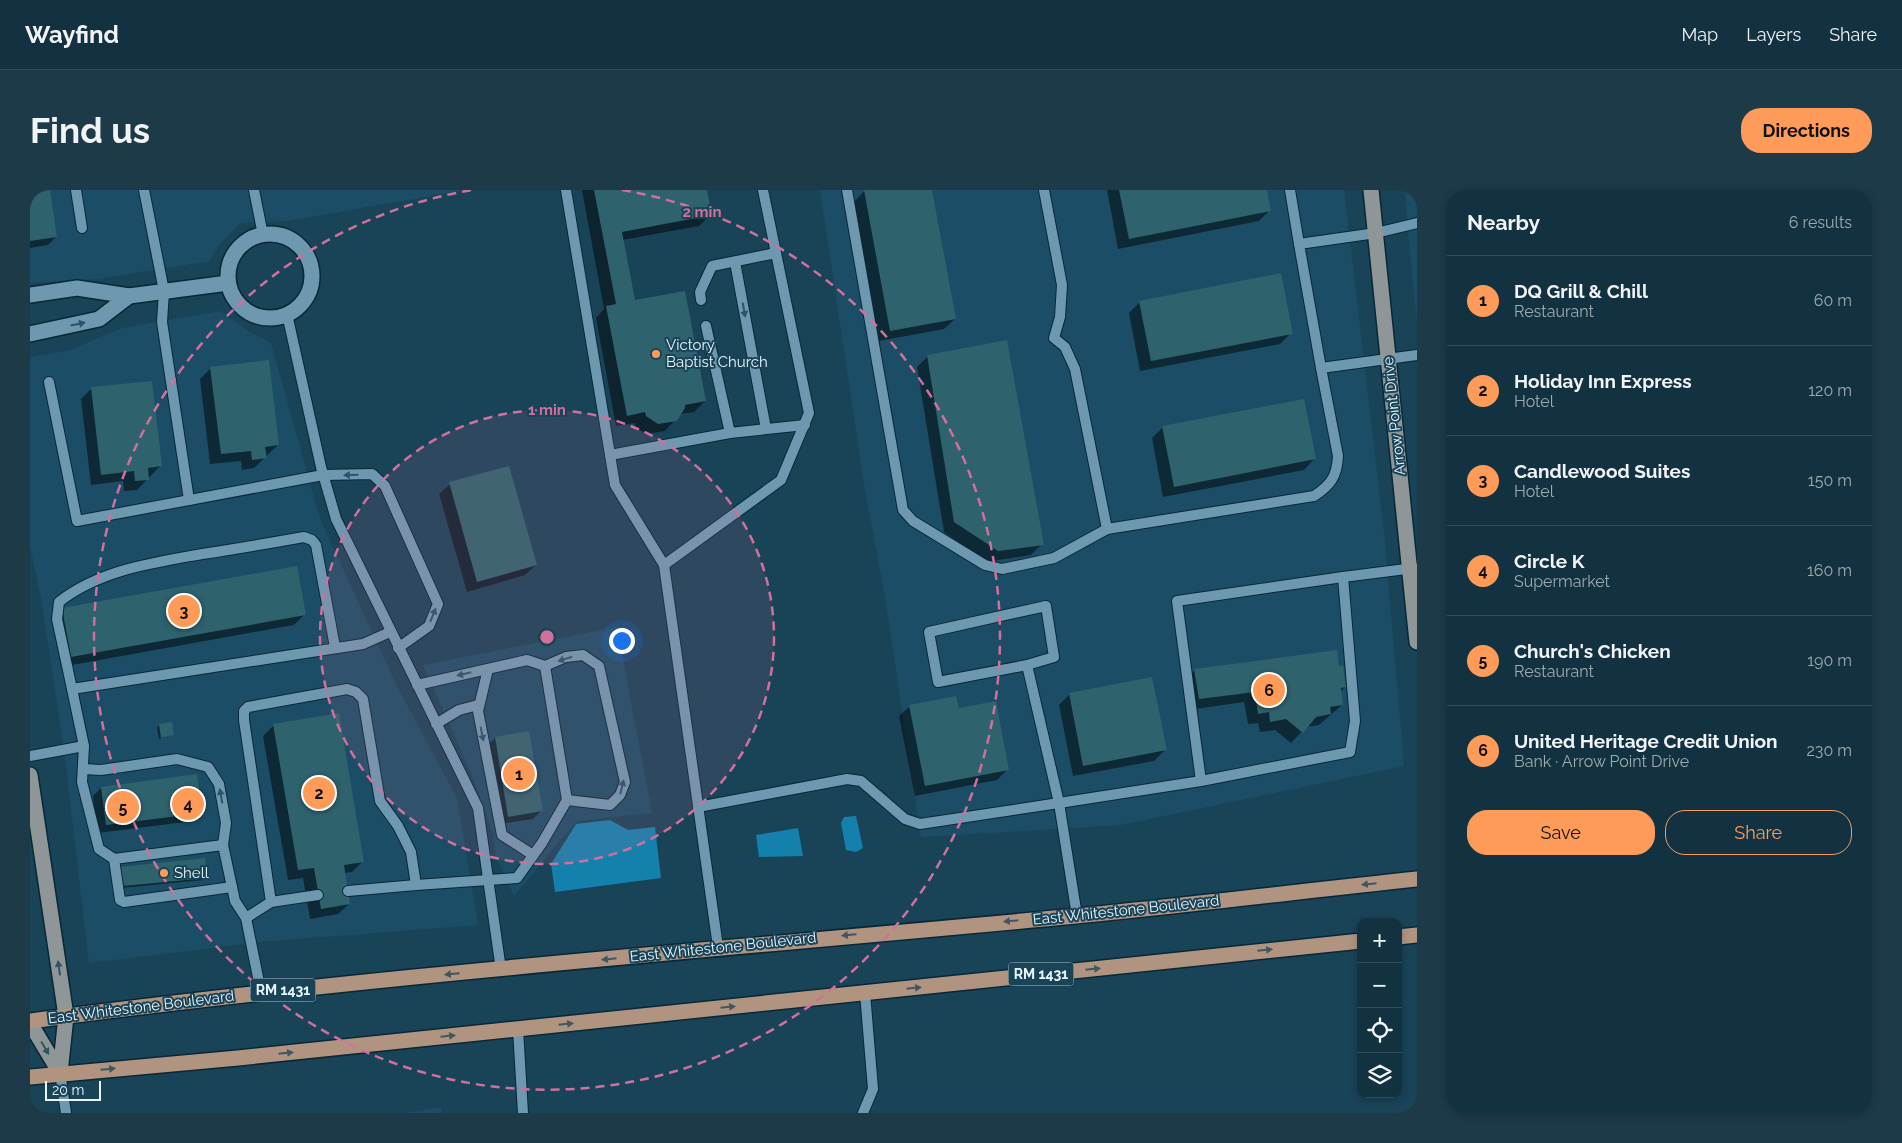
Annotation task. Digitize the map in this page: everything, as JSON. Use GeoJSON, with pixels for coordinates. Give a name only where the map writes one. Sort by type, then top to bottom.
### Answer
{"type":"FeatureCollection","features":[{"type":"Feature","properties":{"kind":"main road","name":"East Whitestone Boulevard"},"geometry":{"type":"LineString","coordinates":[[30,1022],[261,992],[500,970],[718,947],[1077,916],[1417,879]]}},
{"type":"Feature","properties":{"kind":"main road"},"geometry":{"type":"LineString","coordinates":[[1402,937],[1417,935]]}},
{"type":"Feature","properties":{"kind":"main road","name":"RM 1431"},"geometry":{"type":"LineString","coordinates":[[30,1077],[238,1058],[1357,941]]}},
{"type":"Feature","properties":{"kind":"street","name":"Arrow Point Drive"},"geometry":{"type":"LineString","coordinates":[[1371,190],[1413,568],[1417,642]]}},
{"type":"Feature","properties":{"kind":"street"},"geometry":{"type":"LineString","coordinates":[[262,235],[286,238],[305,253],[310,264],[312,276],[305,299],[287,314],[262,317],[250,313],[232,295],[228,283],[228,270],[232,257],[250,239],[262,235]]}},
{"type":"Feature","properties":{"kind":"street"},"geometry":{"type":"LineString","coordinates":[[30,295],[77,288],[129,296],[228,283]]}},
{"type":"Feature","properties":{"kind":"street"},"geometry":{"type":"LineString","coordinates":[[30,334],[99,319],[129,296]]}},
{"type":"Feature","properties":{"kind":"street"},"geometry":{"type":"LineString","coordinates":[[30,775],[66,1016],[60,1073]]}},
{"type":"Feature","properties":{"kind":"street"},"geometry":{"type":"LineString","coordinates":[[30,1022],[60,1073]]}},
{"type":"Feature","properties":{"kind":"lane"},"geometry":{"type":"LineString","coordinates":[[76,190],[82,228]]}},
{"type":"Feature","properties":{"kind":"lane"},"geometry":{"type":"LineString","coordinates":[[144,190],[164,291],[162,322],[189,500]]}},
{"type":"Feature","properties":{"kind":"lane"},"geometry":{"type":"LineString","coordinates":[[254,190],[262,235]]}},
{"type":"Feature","properties":{"kind":"lane"},"geometry":{"type":"LineString","coordinates":[[566,190],[615,485],[664,565],[718,947]]}},
{"type":"Feature","properties":{"kind":"lane"},"geometry":{"type":"LineString","coordinates":[[664,565],[781,480],[810,413],[764,190]]}},
{"type":"Feature","properties":{"kind":"lane"},"geometry":{"type":"LineString","coordinates":[[847,190],[904,510],[913,521],[985,566],[1002,568],[1054,558],[1107,529],[1314,496],[1324,490],[1334,480],[1338,470],[1338,456],[1290,190]]}},
{"type":"Feature","properties":{"kind":"lane"},"geometry":{"type":"LineString","coordinates":[[1044,190],[1062,285],[1060,317],[1054,338],[1065,347],[1075,369],[1107,529]]}},
{"type":"Feature","properties":{"kind":"lane"},"geometry":{"type":"LineString","coordinates":[[1300,244],[1376,233],[1417,223]]}},
{"type":"Feature","properties":{"kind":"lane"},"geometry":{"type":"LineString","coordinates":[[701,300],[700,292],[712,266],[776,253]]}},
{"type":"Feature","properties":{"kind":"lane"},"geometry":{"type":"LineString","coordinates":[[735,262],[766,429]]}},
{"type":"Feature","properties":{"kind":"lane"},"geometry":{"type":"LineString","coordinates":[[287,314],[323,475],[336,519],[478,808],[500,970]]}},
{"type":"Feature","properties":{"kind":"lane"},"geometry":{"type":"LineString","coordinates":[[706,326],[730,434]]}},
{"type":"Feature","properties":{"kind":"lane"},"geometry":{"type":"LineString","coordinates":[[1321,368],[1389,357],[1417,355]]}},
{"type":"Feature","properties":{"kind":"lane"},"geometry":{"type":"LineString","coordinates":[[49,382],[77,522],[323,475],[372,474],[385,486],[438,604],[429,626],[398,648]]}},
{"type":"Feature","properties":{"kind":"lane"},"geometry":{"type":"LineString","coordinates":[[610,455],[730,434],[805,425]]}},
{"type":"Feature","properties":{"kind":"lane"},"geometry":{"type":"LineString","coordinates":[[223,845],[114,859],[99,849],[82,782],[84,746],[58,619],[59,602],[69,594],[110,574],[138,566],[304,537],[312,540],[316,545],[334,647]]}},
{"type":"Feature","properties":{"kind":"lane"},"geometry":{"type":"LineString","coordinates":[[1201,781],[1177,601],[1413,568]]}},
{"type":"Feature","properties":{"kind":"lane"},"geometry":{"type":"LineString","coordinates":[[698,807],[847,779],[861,781],[905,818],[920,824],[1201,781],[1350,752],[1355,721],[1343,577]]}},
{"type":"Feature","properties":{"kind":"lane"},"geometry":{"type":"LineString","coordinates":[[1046,606],[1054,657],[1027,665],[938,682],[929,632],[1046,606]]}},
{"type":"Feature","properties":{"kind":"lane"},"geometry":{"type":"LineString","coordinates":[[72,690],[334,647],[363,644],[390,632]]}},
{"type":"Feature","properties":{"kind":"lane"},"geometry":{"type":"LineString","coordinates":[[417,685],[527,660],[545,666],[566,657],[583,655],[599,666],[625,782],[620,795],[610,805],[567,800]]}},
{"type":"Feature","properties":{"kind":"lane"},"geometry":{"type":"LineString","coordinates":[[1027,665],[1059,803],[1077,916]]}},
{"type":"Feature","properties":{"kind":"lane"},"geometry":{"type":"LineString","coordinates":[[348,891],[517,878],[567,800],[545,666]]}},
{"type":"Feature","properties":{"kind":"lane"},"geometry":{"type":"LineString","coordinates":[[488,669],[478,705],[502,836],[533,855]]}},
{"type":"Feature","properties":{"kind":"lane"},"geometry":{"type":"LineString","coordinates":[[271,902],[244,712],[248,707],[347,689],[356,692],[363,699],[380,802],[398,826],[412,852],[416,885]]}},
{"type":"Feature","properties":{"kind":"lane"},"geometry":{"type":"LineString","coordinates":[[436,724],[459,710],[478,705]]}},
{"type":"Feature","properties":{"kind":"lane"},"geometry":{"type":"LineString","coordinates":[[30,756],[84,746]]}},
{"type":"Feature","properties":{"kind":"lane"},"geometry":{"type":"LineString","coordinates":[[82,769],[101,770],[177,759],[208,767],[219,784],[226,823],[223,845],[235,901],[246,918],[261,992]]}},
{"type":"Feature","properties":{"kind":"lane"},"geometry":{"type":"LineString","coordinates":[[114,859],[120,900],[124,902],[232,887]]}},
{"type":"Feature","properties":{"kind":"lane"},"geometry":{"type":"LineString","coordinates":[[246,918],[271,902],[318,895]]}},
{"type":"Feature","properties":{"kind":"lane"},"geometry":{"type":"LineString","coordinates":[[863,1113],[872,1089],[865,993]]}},
{"type":"Feature","properties":{"kind":"lane"},"geometry":{"type":"LineString","coordinates":[[518,1028],[523,1113]]}},
{"type":"Feature","properties":{"kind":"lane"},"geometry":{"type":"LineString","coordinates":[[60,1073],[66,1113]]}},
{"type":"Feature","properties":{"kind":"shaded area"},"geometry":{"type":"Polygon","coordinates":[[[30,190],[465,190],[287,221],[240,223],[218,246],[210,261],[98,279],[30,283],[30,190]]]}},
{"type":"Feature","properties":{"kind":"shaded area"},"geometry":{"type":"Polygon","coordinates":[[[820,190],[1344,190],[1384,533],[1404,766],[1121,825],[921,837],[885,596],[865,490],[820,190]]]}},
{"type":"Feature","properties":{"kind":"shaded area"},"geometry":{"type":"Polygon","coordinates":[[[1405,190],[1417,190],[1417,323],[1406,208],[1405,190]]]}},
{"type":"Feature","properties":{"kind":"shaded area"},"geometry":{"type":"Polygon","coordinates":[[[220,311],[250,332],[271,343],[320,519],[397,686],[457,798],[478,925],[260,942],[89,963],[65,757],[42,603],[30,545],[30,357],[70,350],[122,328],[220,311]]]}},
{"type":"Feature","properties":{"kind":"shaded area"},"geometry":{"type":"Polygon","coordinates":[[[617,627],[652,813],[577,821],[514,896],[496,857],[493,833],[472,775],[423,665],[617,627]]]}},
{"type":"Feature","properties":{"kind":"shaded area"},"geometry":{"type":"Polygon","coordinates":[[[856,816],[863,848],[856,852],[846,850],[841,823],[844,817],[856,816]]]}},
{"type":"Feature","properties":{"kind":"shaded area"},"geometry":{"type":"Polygon","coordinates":[[[610,820],[628,830],[655,827],[661,878],[555,892],[551,864],[576,824],[610,820]]]}},
{"type":"Feature","properties":{"kind":"shaded area"},"geometry":{"type":"Polygon","coordinates":[[[798,828],[803,856],[759,857],[756,835],[798,828]]]}},
{"type":"Feature","properties":{"kind":"shaded area"},"geometry":{"type":"Polygon","coordinates":[[[441,1107],[442,1113],[404,1113],[441,1107]]]}},
{"type":"Feature","properties":{"kind":"building"},"geometry":{"type":"Polygon","coordinates":[[[30,190],[50,190],[57,237],[30,241],[30,190]]]}},
{"type":"Feature","properties":{"kind":"building","name":"Victory Baptist Church"},"geometry":{"type":"Polygon","coordinates":[[[594,190],[707,190],[712,215],[622,232],[635,300],[685,291],[706,401],[685,405],[677,421],[658,424],[646,416],[645,412],[627,416],[606,306],[616,304],[594,190]]]}},
{"type":"Feature","properties":{"kind":"building"},"geometry":{"type":"Polygon","coordinates":[[[864,190],[932,190],[956,319],[890,331],[864,190]]]}},
{"type":"Feature","properties":{"kind":"building"},"geometry":{"type":"Polygon","coordinates":[[[1119,190],[1267,190],[1271,211],[1129,239],[1119,190]]]}},
{"type":"Feature","properties":{"kind":"building"},"geometry":{"type":"Polygon","coordinates":[[[1281,273],[1293,334],[1151,361],[1139,301],[1281,273]]]}},
{"type":"Feature","properties":{"kind":"building"},"geometry":{"type":"Polygon","coordinates":[[[1007,340],[1044,545],[998,551],[954,522],[927,355],[1007,340]]]}},
{"type":"Feature","properties":{"kind":"building"},"geometry":{"type":"Polygon","coordinates":[[[269,360],[279,445],[265,447],[267,458],[252,460],[251,451],[221,454],[210,367],[269,360]]]}},
{"type":"Feature","properties":{"kind":"building"},"geometry":{"type":"Polygon","coordinates":[[[152,381],[162,466],[148,468],[149,480],[135,481],[134,471],[101,475],[91,387],[152,381]]]}},
{"type":"Feature","properties":{"kind":"building"},"geometry":{"type":"Polygon","coordinates":[[[1304,399],[1316,459],[1174,487],[1162,426],[1304,399]]]}},
{"type":"Feature","properties":{"kind":"building"},"geometry":{"type":"Polygon","coordinates":[[[509,466],[537,565],[477,582],[449,482],[509,466]]]}},
{"type":"Feature","properties":{"kind":"building"},"geometry":{"type":"Polygon","coordinates":[[[297,566],[306,615],[71,657],[62,608],[297,566]]]}},
{"type":"Feature","properties":{"kind":"building"},"geometry":{"type":"Polygon","coordinates":[[[1337,650],[1339,666],[1343,665],[1346,687],[1341,688],[1343,705],[1330,707],[1331,714],[1316,717],[1303,733],[1286,719],[1270,722],[1269,712],[1258,714],[1255,692],[1199,699],[1194,669],[1337,650]]]}},
{"type":"Feature","properties":{"kind":"building"},"geometry":{"type":"Polygon","coordinates":[[[1152,677],[1167,750],[1083,766],[1069,693],[1152,677]]]}},
{"type":"Feature","properties":{"kind":"building"},"geometry":{"type":"Polygon","coordinates":[[[956,696],[959,708],[996,701],[1009,770],[925,786],[909,705],[956,696]]]}},
{"type":"Feature","properties":{"kind":"building"},"geometry":{"type":"Polygon","coordinates":[[[339,713],[364,862],[344,865],[350,904],[321,909],[314,868],[298,870],[273,724],[339,713]]]}},
{"type":"Feature","properties":{"kind":"building"},"geometry":{"type":"Polygon","coordinates":[[[172,722],[174,735],[161,738],[159,724],[172,722]]]}},
{"type":"Feature","properties":{"kind":"building"},"geometry":{"type":"Polygon","coordinates":[[[529,731],[543,811],[508,817],[495,737],[529,731]]]}},
{"type":"Feature","properties":{"kind":"building"},"geometry":{"type":"Polygon","coordinates":[[[197,774],[202,813],[106,825],[101,787],[197,774]]]}},
{"type":"Feature","properties":{"kind":"building","name":"Shell"},"geometry":{"type":"Polygon","coordinates":[[[205,858],[207,878],[123,886],[120,867],[205,858]]]}},
{"type":"Feature","properties":{"kind":"place","name":"Victory Baptist Church"},"geometry":{"type":"Point","coordinates":[656,354]}},
{"type":"Feature","properties":{"kind":"place","name":"Candlewood Suites"},"geometry":{"type":"Point","coordinates":[184,611]}},
{"type":"Feature","properties":{"kind":"place","name":"United Heritage Credit Union"},"geometry":{"type":"Point","coordinates":[1269,690]}},
{"type":"Feature","properties":{"kind":"place","name":"DQ Grill & Chill"},"geometry":{"type":"Point","coordinates":[519,774]}},
{"type":"Feature","properties":{"kind":"place","name":"Holiday Inn Express"},"geometry":{"type":"Point","coordinates":[319,793]}},
{"type":"Feature","properties":{"kind":"place","name":"Circle K"},"geometry":{"type":"Point","coordinates":[188,804]}},
{"type":"Feature","properties":{"kind":"place","name":"Church's Chicken"},"geometry":{"type":"Point","coordinates":[123,807]}},
{"type":"Feature","properties":{"kind":"place","name":"Shell"},"geometry":{"type":"Point","coordinates":[164,873]}}]}
